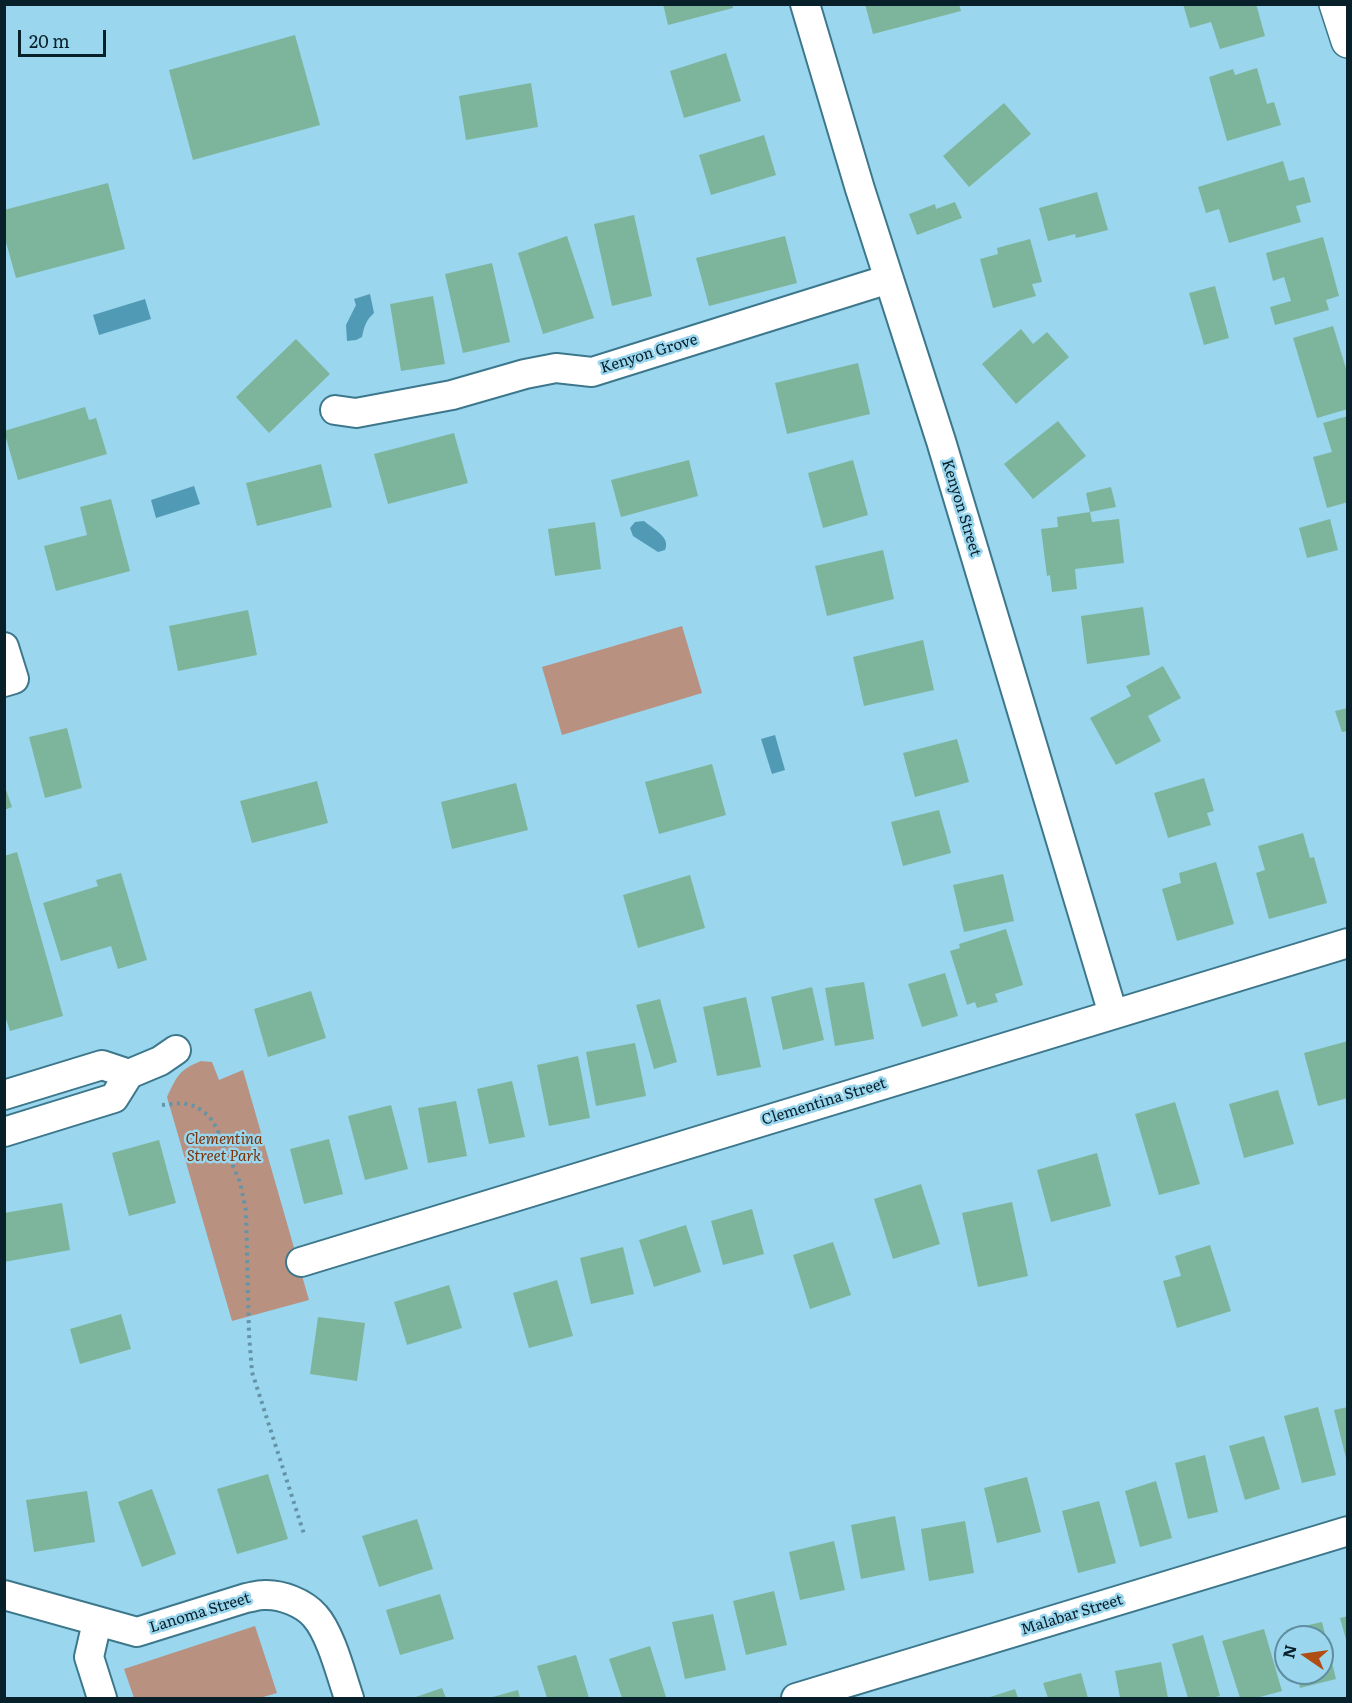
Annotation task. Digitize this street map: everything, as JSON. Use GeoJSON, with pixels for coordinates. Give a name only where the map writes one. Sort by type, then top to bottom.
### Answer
{"type":"FeatureCollection","features":[{"type":"Feature","properties":{"kind":"street","name":"Kenyon Street"},"geometry":{"type":"LineString","coordinates":[[805,4],[823,68],[936,425],[1113,1014]]}},
{"type":"Feature","properties":{"kind":"street"},"geometry":{"type":"LineString","coordinates":[[1336,4],[1347,42]]}},
{"type":"Feature","properties":{"kind":"street","name":"Kenyon Grove"},"geometry":{"type":"LineString","coordinates":[[335,410],[356,413],[452,395],[525,374],[556,368],[592,372],[889,279]]}},
{"type":"Feature","properties":{"kind":"street"},"geometry":{"type":"LineString","coordinates":[[4,647],[14,679],[4,682]]}},
{"type":"Feature","properties":{"kind":"street","name":"Clementina Street"},"geometry":{"type":"LineString","coordinates":[[301,1262],[1347,943]]}},
{"type":"Feature","properties":{"kind":"street"},"geometry":{"type":"LineString","coordinates":[[4,1132],[114,1098],[129,1074],[160,1061],[176,1050]]}},
{"type":"Feature","properties":{"kind":"street"},"geometry":{"type":"LineString","coordinates":[[4,1095],[102,1065],[129,1074]]}},
{"type":"Feature","properties":{"kind":"street","name":"Malabar Street"},"geometry":{"type":"LineString","coordinates":[[796,1698],[1347,1531]]}},
{"type":"Feature","properties":{"kind":"street","name":"Lanoma Street"},"geometry":{"type":"LineString","coordinates":[[4,1595],[136,1632],[246,1598],[264,1595],[292,1600],[315,1615],[323,1629],[349,1698]]}},
{"type":"Feature","properties":{"kind":"street"},"geometry":{"type":"LineString","coordinates":[[97,1622],[89,1658],[102,1698]]}},
{"type":"Feature","properties":{"kind":"path"},"geometry":{"type":"LineString","coordinates":[[162,1105],[183,1103],[197,1107],[209,1116],[240,1182],[246,1210],[252,1372],[304,1534]]}},
{"type":"Feature","properties":{"kind":"green space"},"geometry":{"type":"Polygon","coordinates":[[[682,626],[702,693],[562,735],[542,667],[682,626]]]}},
{"type":"Feature","properties":{"kind":"green space","name":"Clementina Street Park"},"geometry":{"type":"Polygon","coordinates":[[[201,1061],[212,1062],[219,1080],[243,1070],[309,1300],[232,1321],[167,1097],[180,1074],[201,1061]]]}},
{"type":"Feature","properties":{"kind":"green space"},"geometry":{"type":"Polygon","coordinates":[[[255,1626],[277,1693],[260,1698],[134,1698],[124,1669],[255,1626]]]}},
{"type":"Feature","properties":{"kind":"water"},"geometry":{"type":"Polygon","coordinates":[[[370,294],[374,313],[366,324],[362,337],[347,341],[346,325],[356,305],[354,299],[370,294]]]}},
{"type":"Feature","properties":{"kind":"water"},"geometry":{"type":"Polygon","coordinates":[[[145,299],[151,319],[99,335],[93,315],[145,299]]]}},
{"type":"Feature","properties":{"kind":"water"},"geometry":{"type":"Polygon","coordinates":[[[194,486],[200,504],[156,518],[151,500],[194,486]]]}},
{"type":"Feature","properties":{"kind":"water"},"geometry":{"type":"Polygon","coordinates":[[[644,521],[666,541],[665,550],[658,552],[633,536],[630,528],[635,522],[644,521]]]}},
{"type":"Feature","properties":{"kind":"water"},"geometry":{"type":"Polygon","coordinates":[[[775,735],[785,770],[772,774],[761,739],[775,735]]]}},
{"type":"Feature","properties":{"kind":"building"},"geometry":{"type":"Polygon","coordinates":[[[663,4],[732,4],[733,8],[668,25],[663,4]]]}},
{"type":"Feature","properties":{"kind":"building"},"geometry":{"type":"Polygon","coordinates":[[[865,4],[959,4],[961,11],[873,34],[865,4]]]}},
{"type":"Feature","properties":{"kind":"building"},"geometry":{"type":"Polygon","coordinates":[[[1183,4],[1256,4],[1265,36],[1220,49],[1211,22],[1190,28],[1183,4]]]}},
{"type":"Feature","properties":{"kind":"building"},"geometry":{"type":"Polygon","coordinates":[[[295,35],[320,125],[193,160],[169,70],[295,35]]]}},
{"type":"Feature","properties":{"kind":"building"},"geometry":{"type":"Polygon","coordinates":[[[726,53],[741,101],[684,118],[670,71],[726,53]]]}},
{"type":"Feature","properties":{"kind":"building"},"geometry":{"type":"Polygon","coordinates":[[[1257,68],[1267,104],[1274,102],[1281,125],[1227,141],[1209,77],[1233,69],[1235,75],[1257,68]]]}},
{"type":"Feature","properties":{"kind":"building"},"geometry":{"type":"Polygon","coordinates":[[[531,83],[538,127],[466,140],[459,96],[531,83]]]}},
{"type":"Feature","properties":{"kind":"building"},"geometry":{"type":"Polygon","coordinates":[[[1004,103],[1031,134],[969,187],[943,156],[1004,103]]]}},
{"type":"Feature","properties":{"kind":"building"},"geometry":{"type":"Polygon","coordinates":[[[764,135],[776,175],[711,195],[699,155],[764,135]]]}},
{"type":"Feature","properties":{"kind":"building"},"geometry":{"type":"Polygon","coordinates":[[[1283,161],[1289,181],[1304,177],[1311,202],[1296,206],[1301,222],[1229,243],[1219,209],[1206,213],[1198,187],[1283,161]]]}},
{"type":"Feature","properties":{"kind":"building"},"geometry":{"type":"Polygon","coordinates":[[[108,183],[125,249],[16,278],[4,235],[4,210],[108,183]]]}},
{"type":"Feature","properties":{"kind":"building"},"geometry":{"type":"Polygon","coordinates":[[[1097,192],[1108,230],[1076,238],[1075,234],[1048,241],[1039,208],[1097,192]]]}},
{"type":"Feature","properties":{"kind":"building"},"geometry":{"type":"Polygon","coordinates":[[[955,202],[962,218],[917,235],[909,214],[935,204],[936,209],[955,202]]]}},
{"type":"Feature","properties":{"kind":"building"},"geometry":{"type":"Polygon","coordinates":[[[634,215],[652,296],[612,306],[594,224],[634,215]]]}},
{"type":"Feature","properties":{"kind":"building"},"geometry":{"type":"Polygon","coordinates":[[[567,236],[594,318],[543,334],[518,253],[567,236]]]}},
{"type":"Feature","properties":{"kind":"building"},"geometry":{"type":"Polygon","coordinates":[[[785,236],[797,283],[709,306],[696,258],[785,236]]]}},
{"type":"Feature","properties":{"kind":"building"},"geometry":{"type":"Polygon","coordinates":[[[1323,237],[1339,296],[1326,300],[1329,310],[1275,325],[1270,307],[1291,301],[1284,277],[1273,281],[1266,253],[1323,237]]]}},
{"type":"Feature","properties":{"kind":"building"},"geometry":{"type":"Polygon","coordinates":[[[1030,239],[1042,282],[1032,284],[1036,296],[993,308],[980,259],[998,254],[997,248],[1030,239]]]}},
{"type":"Feature","properties":{"kind":"building"},"geometry":{"type":"Polygon","coordinates":[[[492,263],[510,342],[463,353],[445,274],[492,263]]]}},
{"type":"Feature","properties":{"kind":"building"},"geometry":{"type":"Polygon","coordinates":[[[1215,286],[1229,338],[1204,345],[1189,293],[1215,286]]]}},
{"type":"Feature","properties":{"kind":"building"},"geometry":{"type":"Polygon","coordinates":[[[433,296],[445,364],[401,371],[390,304],[433,296]]]}},
{"type":"Feature","properties":{"kind":"building"},"geometry":{"type":"Polygon","coordinates":[[[1333,326],[1348,375],[1348,409],[1317,418],[1293,338],[1333,326]]]}},
{"type":"Feature","properties":{"kind":"building"},"geometry":{"type":"Polygon","coordinates":[[[1021,329],[1033,344],[1047,332],[1069,357],[1016,404],[982,364],[1021,329]]]}},
{"type":"Feature","properties":{"kind":"building"},"geometry":{"type":"Polygon","coordinates":[[[296,339],[330,374],[269,433],[236,397],[296,339]]]}},
{"type":"Feature","properties":{"kind":"building"},"geometry":{"type":"Polygon","coordinates":[[[858,363],[870,414],[787,434],[775,383],[858,363]]]}},
{"type":"Feature","properties":{"kind":"building"},"geometry":{"type":"Polygon","coordinates":[[[85,407],[89,420],[96,418],[107,454],[18,480],[4,431],[85,407]]]}},
{"type":"Feature","properties":{"kind":"building"},"geometry":{"type":"Polygon","coordinates":[[[1348,416],[1348,502],[1327,508],[1313,457],[1332,452],[1323,423],[1348,416]]]}},
{"type":"Feature","properties":{"kind":"building"},"geometry":{"type":"Polygon","coordinates":[[[1058,421],[1086,456],[1033,499],[1004,464],[1058,421]]]}},
{"type":"Feature","properties":{"kind":"building"},"geometry":{"type":"Polygon","coordinates":[[[454,433],[468,483],[388,504],[374,454],[454,433]]]}},
{"type":"Feature","properties":{"kind":"building"},"geometry":{"type":"Polygon","coordinates":[[[689,460],[698,496],[621,517],[611,480],[689,460]]]}},
{"type":"Feature","properties":{"kind":"building"},"geometry":{"type":"Polygon","coordinates":[[[853,460],[868,515],[823,528],[808,473],[853,460]]]}},
{"type":"Feature","properties":{"kind":"building"},"geometry":{"type":"Polygon","coordinates":[[[321,464],[332,507],[257,526],[246,483],[321,464]]]}},
{"type":"Feature","properties":{"kind":"building"},"geometry":{"type":"Polygon","coordinates":[[[1111,487],[1116,507],[1090,512],[1086,493],[1111,487]]]}},
{"type":"Feature","properties":{"kind":"building"},"geometry":{"type":"Polygon","coordinates":[[[111,499],[130,571],[56,591],[44,546],[87,535],[80,507],[111,499]]]}},
{"type":"Feature","properties":{"kind":"building"},"geometry":{"type":"Polygon","coordinates":[[[1090,512],[1092,522],[1119,519],[1124,563],[1075,569],[1077,589],[1052,592],[1050,575],[1047,576],[1041,529],[1058,527],[1057,517],[1090,512]]]}},
{"type":"Feature","properties":{"kind":"building"},"geometry":{"type":"Polygon","coordinates":[[[1330,519],[1338,550],[1307,558],[1299,528],[1330,519]]]}},
{"type":"Feature","properties":{"kind":"building"},"geometry":{"type":"Polygon","coordinates":[[[595,522],[601,569],[555,576],[548,529],[595,522]]]}},
{"type":"Feature","properties":{"kind":"building"},"geometry":{"type":"Polygon","coordinates":[[[883,550],[894,599],[827,616],[815,566],[883,550]]]}},
{"type":"Feature","properties":{"kind":"building"},"geometry":{"type":"Polygon","coordinates":[[[1143,607],[1150,655],[1087,664],[1081,616],[1143,607]]]}},
{"type":"Feature","properties":{"kind":"building"},"geometry":{"type":"Polygon","coordinates":[[[248,610],[257,655],[178,671],[169,626],[248,610]]]}},
{"type":"Feature","properties":{"kind":"building"},"geometry":{"type":"Polygon","coordinates":[[[923,640],[934,690],[864,706],[853,657],[923,640]]]}},
{"type":"Feature","properties":{"kind":"building"},"geometry":{"type":"Polygon","coordinates":[[[1163,666],[1181,698],[1148,716],[1161,741],[1116,765],[1090,718],[1131,696],[1126,686],[1163,666]]]}},
{"type":"Feature","properties":{"kind":"building"},"geometry":{"type":"Polygon","coordinates":[[[1348,708],[1348,731],[1342,732],[1335,711],[1348,708]]]}},
{"type":"Feature","properties":{"kind":"building"},"geometry":{"type":"Polygon","coordinates":[[[67,728],[82,788],[45,798],[29,737],[67,728]]]}},
{"type":"Feature","properties":{"kind":"building"},"geometry":{"type":"Polygon","coordinates":[[[957,739],[969,782],[915,797],[903,753],[957,739]]]}},
{"type":"Feature","properties":{"kind":"building"},"geometry":{"type":"Polygon","coordinates":[[[712,764],[726,815],[659,834],[645,782],[712,764]]]}},
{"type":"Feature","properties":{"kind":"building"},"geometry":{"type":"Polygon","coordinates":[[[1204,778],[1214,811],[1207,813],[1211,825],[1168,838],[1154,793],[1204,778]]]}},
{"type":"Feature","properties":{"kind":"building"},"geometry":{"type":"Polygon","coordinates":[[[317,781],[328,823],[252,843],[240,801],[317,781]]]}},
{"type":"Feature","properties":{"kind":"building"},"geometry":{"type":"Polygon","coordinates":[[[516,783],[528,830],[452,849],[441,802],[516,783]]]}},
{"type":"Feature","properties":{"kind":"building"},"geometry":{"type":"Polygon","coordinates":[[[4,784],[12,807],[4,810],[4,784]]]}},
{"type":"Feature","properties":{"kind":"building"},"geometry":{"type":"Polygon","coordinates":[[[939,810],[951,853],[903,866],[891,822],[939,810]]]}},
{"type":"Feature","properties":{"kind":"building"},"geometry":{"type":"Polygon","coordinates":[[[1303,833],[1310,858],[1314,857],[1327,903],[1269,919],[1256,873],[1265,870],[1258,846],[1303,833]]]}},
{"type":"Feature","properties":{"kind":"building"},"geometry":{"type":"Polygon","coordinates":[[[17,852],[63,1016],[10,1031],[4,1013],[4,856],[17,852]]]}},
{"type":"Feature","properties":{"kind":"building"},"geometry":{"type":"Polygon","coordinates":[[[1216,862],[1234,924],[1177,941],[1162,889],[1181,883],[1179,873],[1216,862]]]}},
{"type":"Feature","properties":{"kind":"building"},"geometry":{"type":"Polygon","coordinates":[[[121,873],[147,960],[118,969],[111,946],[61,961],[43,903],[98,886],[96,880],[121,873]]]}},
{"type":"Feature","properties":{"kind":"building"},"geometry":{"type":"Polygon","coordinates":[[[1003,874],[1014,921],[964,932],[953,885],[1003,874]]]}},
{"type":"Feature","properties":{"kind":"building"},"geometry":{"type":"Polygon","coordinates":[[[690,875],[705,928],[638,948],[623,895],[690,875]]]}},
{"type":"Feature","properties":{"kind":"building"},"geometry":{"type":"Polygon","coordinates":[[[1006,929],[1023,985],[995,994],[998,1002],[977,1008],[975,1002],[967,1005],[950,951],[960,948],[959,944],[1006,929]]]}},
{"type":"Feature","properties":{"kind":"building"},"geometry":{"type":"Polygon","coordinates":[[[945,973],[958,1016],[922,1027],[908,984],[945,973]]]}},
{"type":"Feature","properties":{"kind":"building"},"geometry":{"type":"Polygon","coordinates":[[[864,982],[874,1039],[835,1046],[825,988],[864,982]]]}},
{"type":"Feature","properties":{"kind":"building"},"geometry":{"type":"Polygon","coordinates":[[[812,987],[824,1040],[783,1050],[771,997],[812,987]]]}},
{"type":"Feature","properties":{"kind":"building"},"geometry":{"type":"Polygon","coordinates":[[[311,991],[326,1038],[268,1057],[254,1009],[311,991]]]}},
{"type":"Feature","properties":{"kind":"building"},"geometry":{"type":"Polygon","coordinates":[[[746,997],[761,1067],[717,1076],[703,1007],[746,997]]]}},
{"type":"Feature","properties":{"kind":"building"},"geometry":{"type":"Polygon","coordinates":[[[660,999],[677,1062],[654,1069],[636,1005],[660,999]]]}},
{"type":"Feature","properties":{"kind":"building"},"geometry":{"type":"Polygon","coordinates":[[[1348,1041],[1348,1098],[1318,1106],[1304,1053],[1348,1041]]]}},
{"type":"Feature","properties":{"kind":"building"},"geometry":{"type":"Polygon","coordinates":[[[635,1043],[646,1096],[596,1106],[586,1052],[635,1043]]]}},
{"type":"Feature","properties":{"kind":"building"},"geometry":{"type":"Polygon","coordinates":[[[578,1056],[590,1118],[549,1126],[537,1065],[578,1056]]]}},
{"type":"Feature","properties":{"kind":"building"},"geometry":{"type":"Polygon","coordinates":[[[512,1081],[525,1137],[489,1144],[477,1089],[512,1081]]]}},
{"type":"Feature","properties":{"kind":"building"},"geometry":{"type":"Polygon","coordinates":[[[1278,1090],[1294,1144],[1244,1158],[1229,1104],[1278,1090]]]}},
{"type":"Feature","properties":{"kind":"building"},"geometry":{"type":"Polygon","coordinates":[[[456,1101],[467,1156],[428,1163],[418,1108],[456,1101]]]}},
{"type":"Feature","properties":{"kind":"building"},"geometry":{"type":"Polygon","coordinates":[[[1175,1102],[1200,1184],[1159,1195],[1135,1114],[1175,1102]]]}},
{"type":"Feature","properties":{"kind":"building"},"geometry":{"type":"Polygon","coordinates":[[[391,1105],[408,1169],[365,1180],[348,1116],[391,1105]]]}},
{"type":"Feature","properties":{"kind":"building"},"geometry":{"type":"Polygon","coordinates":[[[329,1139],[343,1194],[304,1204],[290,1149],[329,1139]]]}},
{"type":"Feature","properties":{"kind":"building"},"geometry":{"type":"Polygon","coordinates":[[[159,1140],[176,1203],[129,1216],[112,1153],[159,1140]]]}},
{"type":"Feature","properties":{"kind":"building"},"geometry":{"type":"Polygon","coordinates":[[[1097,1153],[1111,1206],[1051,1222],[1037,1170],[1097,1153]]]}},
{"type":"Feature","properties":{"kind":"building"},"geometry":{"type":"Polygon","coordinates":[[[921,1184],[940,1244],[893,1259],[874,1199],[921,1184]]]}},
{"type":"Feature","properties":{"kind":"building"},"geometry":{"type":"Polygon","coordinates":[[[1012,1202],[1028,1276],[978,1287],[962,1213],[1012,1202]]]}},
{"type":"Feature","properties":{"kind":"building"},"geometry":{"type":"Polygon","coordinates":[[[62,1203],[70,1250],[4,1262],[4,1213],[62,1203]]]}},
{"type":"Feature","properties":{"kind":"building"},"geometry":{"type":"Polygon","coordinates":[[[752,1209],[764,1254],[723,1265],[711,1221],[752,1209]]]}},
{"type":"Feature","properties":{"kind":"building"},"geometry":{"type":"Polygon","coordinates":[[[686,1225],[701,1272],[654,1287],[639,1240],[686,1225]]]}},
{"type":"Feature","properties":{"kind":"building"},"geometry":{"type":"Polygon","coordinates":[[[833,1242],[851,1295],[810,1309],[793,1255],[833,1242]]]}},
{"type":"Feature","properties":{"kind":"building"},"geometry":{"type":"Polygon","coordinates":[[[1210,1245],[1231,1311],[1177,1328],[1163,1281],[1181,1276],[1175,1256],[1210,1245]]]}},
{"type":"Feature","properties":{"kind":"building"},"geometry":{"type":"Polygon","coordinates":[[[623,1247],[634,1294],[591,1304],[580,1258],[623,1247]]]}},
{"type":"Feature","properties":{"kind":"building"},"geometry":{"type":"Polygon","coordinates":[[[557,1280],[573,1336],[529,1348],[513,1293],[557,1280]]]}},
{"type":"Feature","properties":{"kind":"building"},"geometry":{"type":"Polygon","coordinates":[[[449,1285],[462,1328],[407,1345],[394,1302],[449,1285]]]}},
{"type":"Feature","properties":{"kind":"building"},"geometry":{"type":"Polygon","coordinates":[[[121,1314],[131,1349],[80,1364],[70,1329],[121,1314]]]}},
{"type":"Feature","properties":{"kind":"building"},"geometry":{"type":"Polygon","coordinates":[[[318,1317],[365,1323],[357,1381],[310,1374],[318,1317]]]}},
{"type":"Feature","properties":{"kind":"building"},"geometry":{"type":"Polygon","coordinates":[[[1318,1407],[1336,1475],[1302,1483],[1284,1416],[1318,1407]]]}},
{"type":"Feature","properties":{"kind":"building"},"geometry":{"type":"Polygon","coordinates":[[[1348,1407],[1348,1462],[1347,1462],[1334,1410],[1348,1407]]]}},
{"type":"Feature","properties":{"kind":"building"},"geometry":{"type":"Polygon","coordinates":[[[1264,1436],[1280,1489],[1245,1500],[1229,1446],[1264,1436]]]}},
{"type":"Feature","properties":{"kind":"building"},"geometry":{"type":"Polygon","coordinates":[[[1205,1455],[1218,1512],[1188,1519],[1175,1463],[1205,1455]]]}},
{"type":"Feature","properties":{"kind":"building"},"geometry":{"type":"Polygon","coordinates":[[[268,1474],[288,1539],[237,1554],[217,1489],[268,1474]]]}},
{"type":"Feature","properties":{"kind":"building"},"geometry":{"type":"Polygon","coordinates":[[[1027,1477],[1041,1532],[997,1543],[984,1488],[1027,1477]]]}},
{"type":"Feature","properties":{"kind":"building"},"geometry":{"type":"Polygon","coordinates":[[[1156,1481],[1172,1538],[1140,1547],[1125,1491],[1156,1481]]]}},
{"type":"Feature","properties":{"kind":"building"},"geometry":{"type":"Polygon","coordinates":[[[152,1489],[176,1554],[142,1567],[118,1502],[152,1489]]]}},
{"type":"Feature","properties":{"kind":"building"},"geometry":{"type":"Polygon","coordinates":[[[87,1491],[95,1542],[34,1552],[26,1500],[87,1491]]]}},
{"type":"Feature","properties":{"kind":"building"},"geometry":{"type":"Polygon","coordinates":[[[1099,1501],[1116,1563],[1078,1573],[1062,1511],[1099,1501]]]}},
{"type":"Feature","properties":{"kind":"building"},"geometry":{"type":"Polygon","coordinates":[[[895,1516],[905,1570],[861,1579],[851,1525],[895,1516]]]}},
{"type":"Feature","properties":{"kind":"building"},"geometry":{"type":"Polygon","coordinates":[[[417,1519],[433,1569],[379,1587],[362,1536],[417,1519]]]}},
{"type":"Feature","properties":{"kind":"building"},"geometry":{"type":"Polygon","coordinates":[[[965,1521],[974,1573],[929,1581],[921,1529],[965,1521]]]}},
{"type":"Feature","properties":{"kind":"building"},"geometry":{"type":"Polygon","coordinates":[[[834,1541],[845,1590],[800,1600],[789,1552],[834,1541]]]}},
{"type":"Feature","properties":{"kind":"building"},"geometry":{"type":"Polygon","coordinates":[[[774,1591],[787,1645],[746,1655],[733,1601],[774,1591]]]}},
{"type":"Feature","properties":{"kind":"building"},"geometry":{"type":"Polygon","coordinates":[[[440,1594],[454,1639],[400,1655],[386,1610],[440,1594]]]}},
{"type":"Feature","properties":{"kind":"building"},"geometry":{"type":"Polygon","coordinates":[[[713,1614],[726,1670],[685,1679],[672,1622],[713,1614]]]}},
{"type":"Feature","properties":{"kind":"building"},"geometry":{"type":"Polygon","coordinates":[[[1348,1616],[1348,1643],[1347,1643],[1340,1618],[1348,1616]]]}},
{"type":"Feature","properties":{"kind":"building"},"geometry":{"type":"Polygon","coordinates":[[[1264,1629],[1274,1663],[1274,1685],[1280,1685],[1282,1691],[1256,1698],[1240,1698],[1222,1641],[1264,1629]]]}},
{"type":"Feature","properties":{"kind":"building"},"geometry":{"type":"Polygon","coordinates":[[[1203,1635],[1220,1696],[1188,1698],[1172,1644],[1203,1635]]]}},
{"type":"Feature","properties":{"kind":"building"},"geometry":{"type":"Polygon","coordinates":[[[650,1646],[666,1697],[622,1698],[609,1659],[650,1646]]]}},
{"type":"Feature","properties":{"kind":"building"},"geometry":{"type":"Polygon","coordinates":[[[576,1655],[589,1698],[547,1698],[537,1666],[576,1655]]]}},
{"type":"Feature","properties":{"kind":"building"},"geometry":{"type":"Polygon","coordinates":[[[1161,1662],[1168,1698],[1120,1698],[1115,1671],[1161,1662]]]}},
{"type":"Feature","properties":{"kind":"building"},"geometry":{"type":"Polygon","coordinates":[[[1081,1673],[1088,1698],[1048,1698],[1043,1683],[1081,1673]]]}},
{"type":"Feature","properties":{"kind":"building"},"geometry":{"type":"Polygon","coordinates":[[[442,1688],[446,1698],[413,1698],[442,1688]]]}},
{"type":"Feature","properties":{"kind":"building"},"geometry":{"type":"Polygon","coordinates":[[[1015,1689],[1018,1698],[987,1698],[1015,1689]]]}},
{"type":"Feature","properties":{"kind":"building"},"geometry":{"type":"Polygon","coordinates":[[[518,1690],[520,1698],[489,1698],[518,1690]]]}}]}
